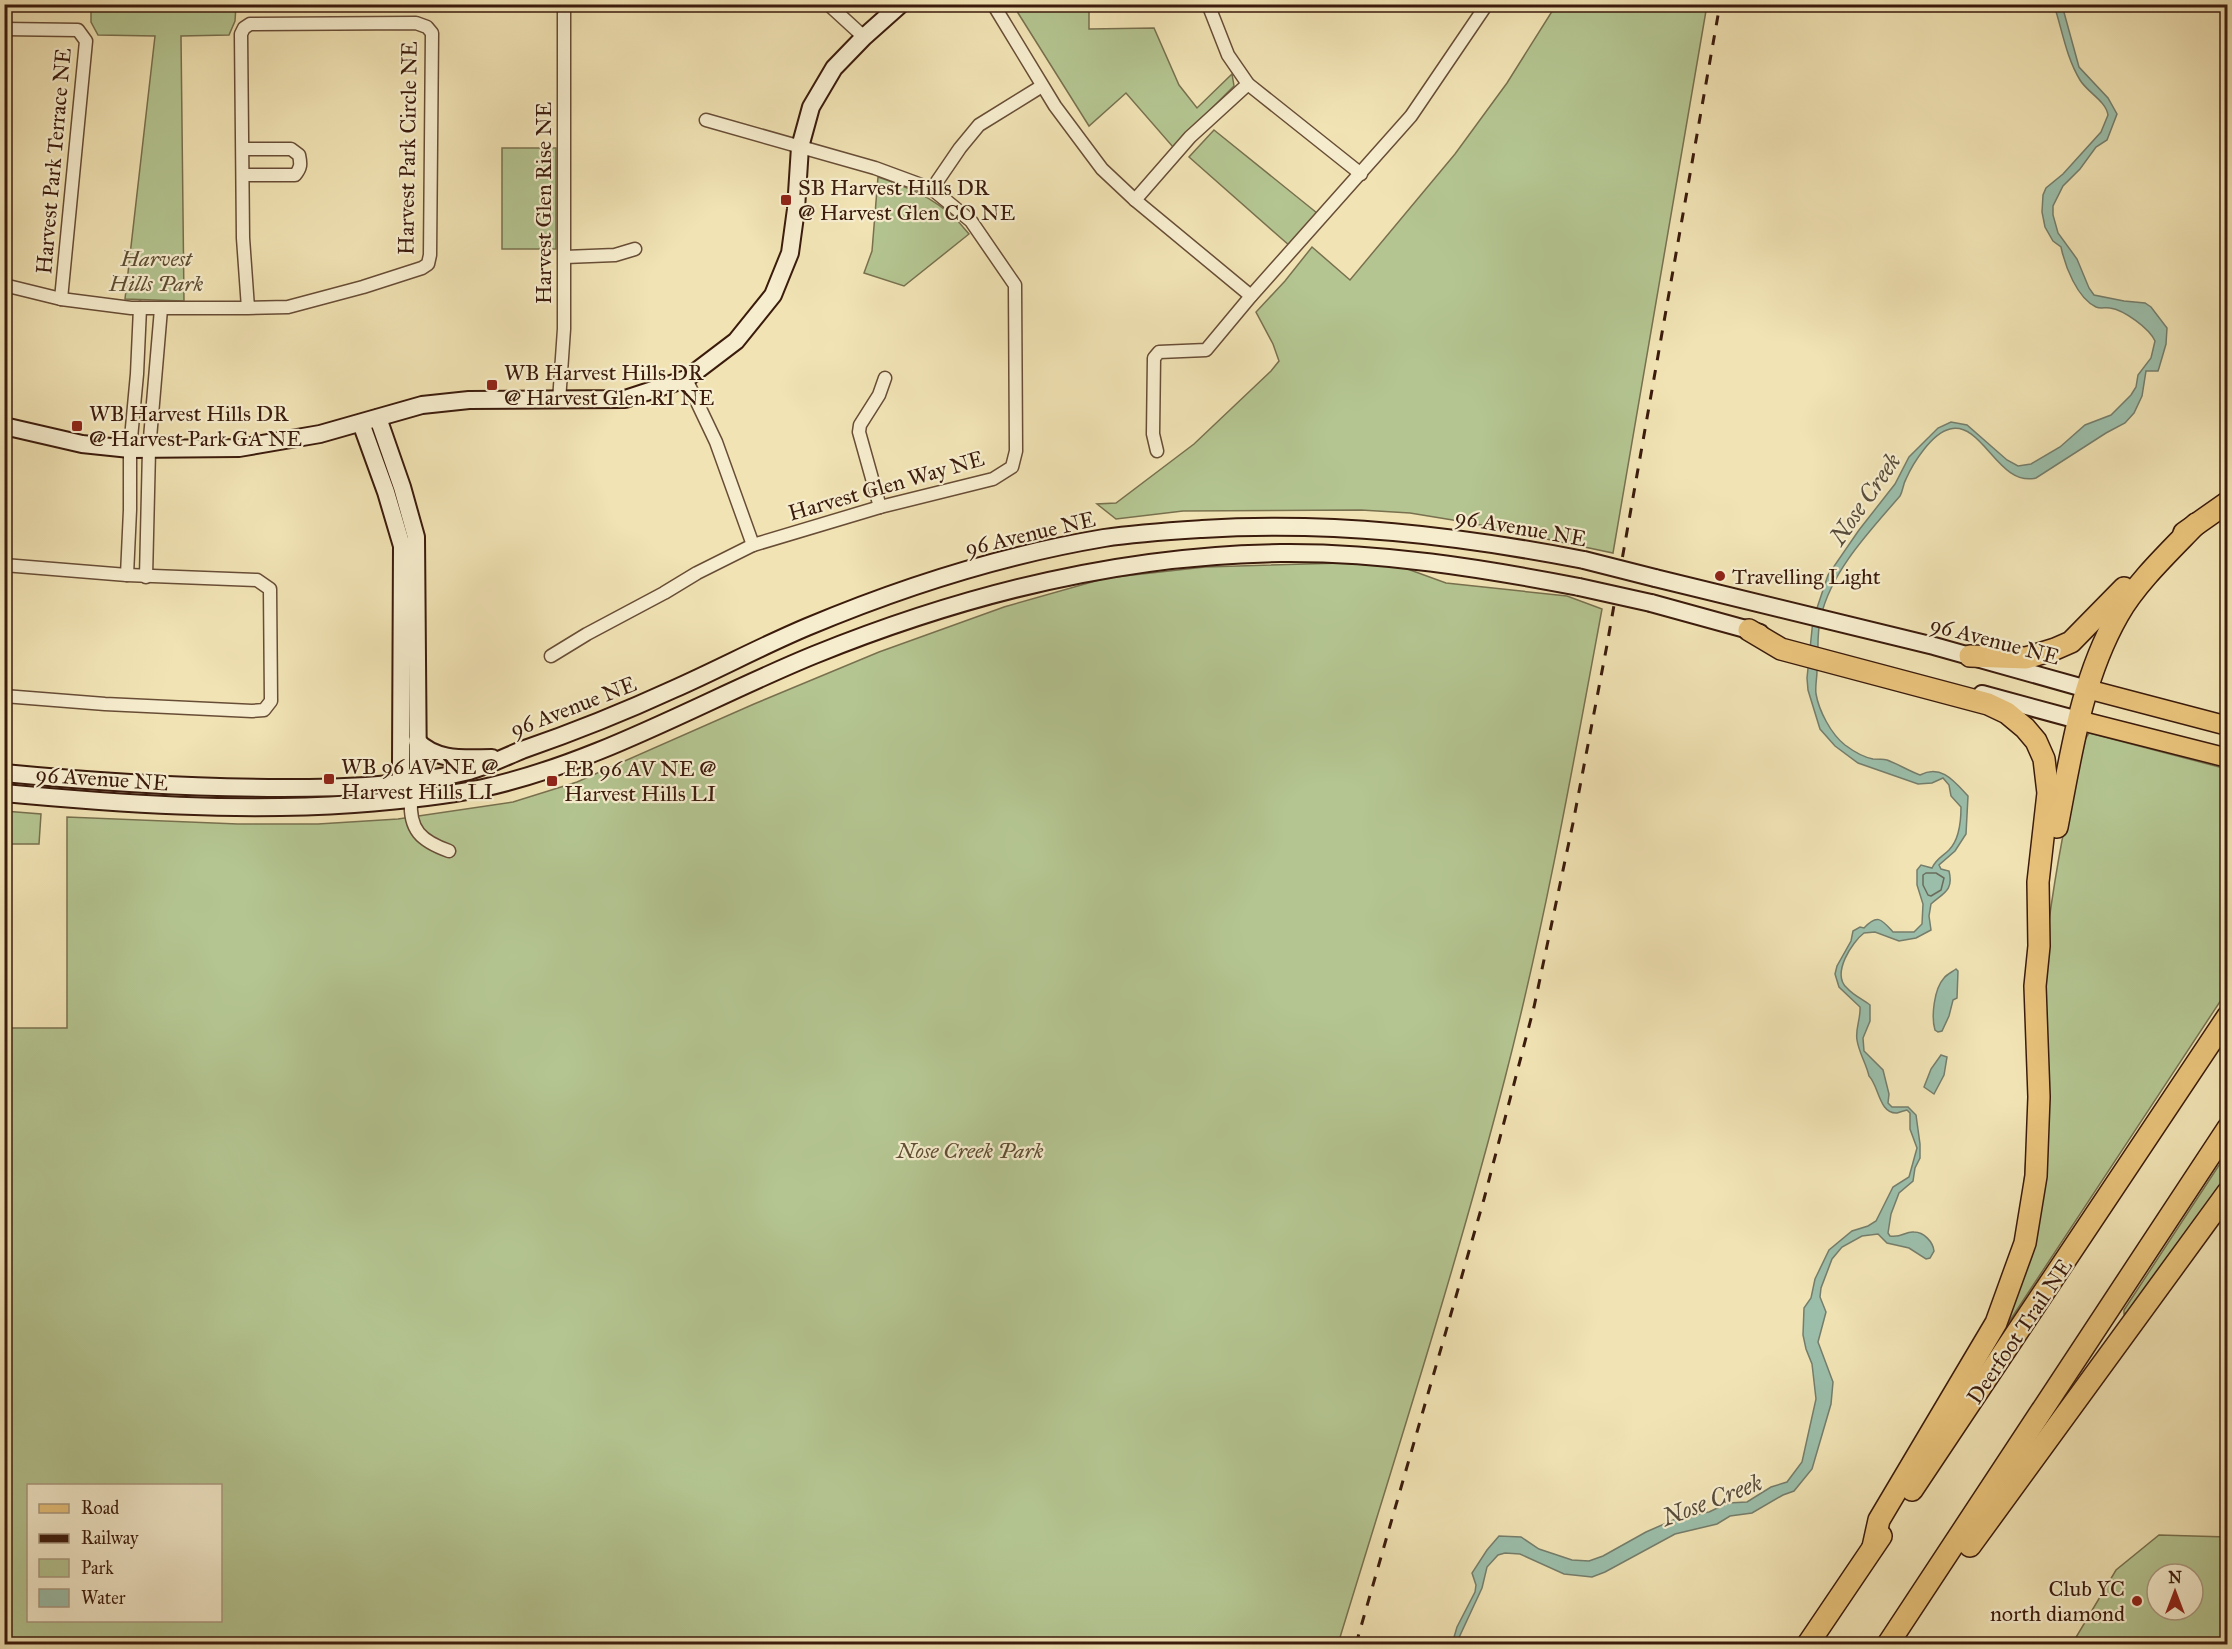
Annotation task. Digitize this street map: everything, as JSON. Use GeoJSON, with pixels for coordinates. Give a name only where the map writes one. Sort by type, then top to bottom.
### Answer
{"type":"FeatureCollection","features":[{"type":"Feature","properties":{"kind":"highway"},"geometry":{"type":"LineString","coordinates":[[1970,656],[2026,657],[2071,642],[2161,551],[2228,502]]}},
{"type":"Feature","properties":{"kind":"highway"},"geometry":{"type":"LineString","coordinates":[[1873,1547],[1879,1520],[1995,1323],[2025,1243],[2036,1176],[2039,1097],[2035,986],[2040,913],[2078,720],[2087,689],[2118,614],[2150,573],[2196,524]]}},
{"type":"Feature","properties":{"kind":"highway"},"geometry":{"type":"LineString","coordinates":[[1749,630],[1781,649],[1880,671],[1988,704],[2007,713],[2025,728],[2036,741],[2044,759],[2048,793],[2038,882],[2040,913]]}},
{"type":"Feature","properties":{"kind":"highway","name":"Deerfoot Trail NE"},"geometry":{"type":"LineString","coordinates":[[1808,1644],[2228,1016]]}},
{"type":"Feature","properties":{"kind":"highway"},"geometry":{"type":"LineString","coordinates":[[1888,1644],[1904,1623],[2228,1128]]}},
{"type":"Feature","properties":{"kind":"highway"},"geometry":{"type":"LineString","coordinates":[[1904,1623],[1922,1611],[2228,1192]]}},
{"type":"Feature","properties":{"kind":"main road"},"geometry":{"type":"LineString","coordinates":[[4,426],[82,444],[130,449],[239,448],[320,434],[422,405],[470,400],[625,399],[686,379],[735,340],[773,295],[790,253],[796,209],[800,147],[812,107],[834,68],[864,36],[901,4]]}},
{"type":"Feature","properties":{"kind":"main road"},"geometry":{"type":"LineString","coordinates":[[378,418],[402,487],[416,537],[417,741],[410,781]]}},
{"type":"Feature","properties":{"kind":"main road"},"geometry":{"type":"LineString","coordinates":[[361,423],[386,492],[402,546],[411,800]]}},
{"type":"Feature","properties":{"kind":"main road","name":"96 Avenue NE"},"geometry":{"type":"LineString","coordinates":[[4,773],[110,782],[235,788],[319,788],[410,781],[474,770],[499,758],[584,729],[804,628],[850,610],[970,570],[1038,552],[1105,538],[1152,532],[1279,526],[1375,529],[1451,537],[1584,560],[1970,656],[2087,689]]}},
{"type":"Feature","properties":{"kind":"main road","name":"96 Avenue NE"},"geometry":{"type":"LineString","coordinates":[[4,794],[166,805],[253,808],[411,800],[482,788],[548,771],[606,749],[816,654],[954,606],[1044,581],[1114,568],[1237,555],[1282,553],[1373,556],[1449,564],[1579,587],[1651,603],[1749,630]]}},
{"type":"Feature","properties":{"kind":"main road"},"geometry":{"type":"LineString","coordinates":[[804,628],[816,654]]}},
{"type":"Feature","properties":{"kind":"main road"},"geometry":{"type":"LineString","coordinates":[[1880,671],[2228,758]]}},
{"type":"Feature","properties":{"kind":"main road"},"geometry":{"type":"LineString","coordinates":[[2087,689],[2228,726]]}},
{"type":"Feature","properties":{"kind":"main road"},"geometry":{"type":"LineString","coordinates":[[417,741],[424,749],[442,756],[499,758]]}},
{"type":"Feature","properties":{"kind":"street","name":"Harvest Glen Rise NE"},"geometry":{"type":"LineString","coordinates":[[559,401],[564,329],[564,4]]}},
{"type":"Feature","properties":{"kind":"street"},"geometry":{"type":"LineString","coordinates":[[828,4],[864,36]]}},
{"type":"Feature","properties":{"kind":"street"},"geometry":{"type":"LineString","coordinates":[[993,4],[1042,86],[1102,169],[1134,200],[1251,296]]}},
{"type":"Feature","properties":{"kind":"street"},"geometry":{"type":"LineString","coordinates":[[1208,4],[1228,55],[1248,84],[1361,174]]}},
{"type":"Feature","properties":{"kind":"street"},"geometry":{"type":"LineString","coordinates":[[1157,451],[1153,434],[1154,358],[1159,352],[1206,350],[1411,116],[1487,4]]}},
{"type":"Feature","properties":{"kind":"street","name":"Harvest Park Circle NE"},"geometry":{"type":"LineString","coordinates":[[151,309],[248,308],[288,307],[363,287],[428,264],[430,255],[432,33],[427,27],[416,23],[250,24],[244,28],[241,34],[243,238],[248,308]]}},
{"type":"Feature","properties":{"kind":"street","name":"Harvest Park Terrace NE"},"geometry":{"type":"LineString","coordinates":[[4,29],[78,30],[86,41],[61,299]]}},
{"type":"Feature","properties":{"kind":"street"},"geometry":{"type":"LineString","coordinates":[[1134,200],[1190,137],[1248,84]]}},
{"type":"Feature","properties":{"kind":"street"},"geometry":{"type":"LineString","coordinates":[[932,189],[979,125],[1042,86]]}},
{"type":"Feature","properties":{"kind":"street","name":"Harvest Glen Way NE"},"geometry":{"type":"LineString","coordinates":[[551,656],[697,573],[753,545],[880,507],[993,479],[1012,467],[1016,451],[1015,285],[971,221],[932,189],[875,168],[706,120]]}},
{"type":"Feature","properties":{"kind":"street"},"geometry":{"type":"LineString","coordinates":[[243,149],[291,149],[299,155],[301,163],[300,170],[295,175],[243,176]]}},
{"type":"Feature","properties":{"kind":"street"},"geometry":{"type":"LineString","coordinates":[[564,257],[615,255],[635,249]]}},
{"type":"Feature","properties":{"kind":"street","name":"Harvest Park Terrace NE"},"geometry":{"type":"LineString","coordinates":[[4,285],[61,299],[151,309]]}},
{"type":"Feature","properties":{"kind":"street"},"geometry":{"type":"LineString","coordinates":[[127,575],[130,449],[137,374],[151,309]]}},
{"type":"Feature","properties":{"kind":"street"},"geometry":{"type":"LineString","coordinates":[[147,577],[151,309]]}},
{"type":"Feature","properties":{"kind":"street"},"geometry":{"type":"LineString","coordinates":[[880,507],[859,432],[860,426],[879,395],[885,378]]}},
{"type":"Feature","properties":{"kind":"street"},"geometry":{"type":"LineString","coordinates":[[686,379],[716,442],[753,545]]}},
{"type":"Feature","properties":{"kind":"street"},"geometry":{"type":"LineString","coordinates":[[4,565],[147,577],[257,580],[270,589],[271,701],[264,710],[116,705],[4,696]]}},
{"type":"Feature","properties":{"kind":"street"},"geometry":{"type":"LineString","coordinates":[[411,800],[410,816],[420,837],[449,851]]}},
{"type":"Feature","properties":{"kind":"green space","name":"Harvest Hills Park"},"geometry":{"type":"Polygon","coordinates":[[[91,5],[236,5],[235,21],[229,35],[181,36],[184,301],[125,299],[155,36],[98,35],[91,22],[91,5]]]}},
{"type":"Feature","properties":{"kind":"green space"},"geometry":{"type":"Polygon","coordinates":[[[1013,5],[1089,5],[1089,29],[1154,28],[1179,85],[1197,108],[1232,74],[1234,86],[1173,147],[1126,93],[1089,126],[1013,5]]]}},
{"type":"Feature","properties":{"kind":"green space"},"geometry":{"type":"Polygon","coordinates":[[[1556,5],[1707,5],[1613,553],[1471,523],[1410,513],[1361,510],[1183,511],[1116,519],[1097,504],[1116,503],[1194,444],[1271,371],[1279,361],[1256,312],[1312,247],[1350,280],[1455,154],[1507,83],[1556,5]]]}},
{"type":"Feature","properties":{"kind":"green space"},"geometry":{"type":"Polygon","coordinates":[[[1214,130],[1317,213],[1290,246],[1189,157],[1214,130]]]}},
{"type":"Feature","properties":{"kind":"green space"},"geometry":{"type":"Polygon","coordinates":[[[502,148],[556,148],[556,249],[502,249],[502,148]]]}},
{"type":"Feature","properties":{"kind":"green space"},"geometry":{"type":"Polygon","coordinates":[[[878,177],[928,198],[950,213],[969,234],[904,286],[864,273],[872,251],[878,177]]]}},
{"type":"Feature","properties":{"kind":"green space","name":"Nose Creek Park"},"geometry":{"type":"Polygon","coordinates":[[[1342,563],[1402,567],[1446,583],[1567,596],[1602,609],[1546,903],[1505,1078],[1446,1291],[1338,1644],[5,1644],[5,1028],[67,1028],[67,817],[238,824],[318,824],[398,819],[513,802],[577,782],[879,652],[1004,607],[1106,578],[1205,567],[1342,563]]]}},
{"type":"Feature","properties":{"kind":"green space"},"geometry":{"type":"Polygon","coordinates":[[[2089,733],[2227,769],[2227,991],[2001,1334],[2015,1301],[2039,999],[2055,879],[2076,764],[2079,752],[2089,733]]]}},
{"type":"Feature","properties":{"kind":"green space"},"geometry":{"type":"Polygon","coordinates":[[[4,811],[41,814],[39,844],[5,844],[4,811]]]}},
{"type":"Feature","properties":{"kind":"green space"},"geometry":{"type":"Polygon","coordinates":[[[2227,1153],[2227,1179],[2129,1312],[2124,1314],[2124,1310],[2227,1153]]]}},
{"type":"Feature","properties":{"kind":"green space","name":"Club YC north diamond"},"geometry":{"type":"Polygon","coordinates":[[[2159,1535],[2227,1537],[2227,1644],[2072,1644],[2116,1570],[2159,1535]]]}},
{"type":"Feature","properties":{"kind":"water"},"geometry":{"type":"Polygon","coordinates":[[[2054,5],[2062,5],[2079,67],[2108,98],[2117,114],[2107,140],[2096,147],[2080,169],[2063,186],[2053,206],[2058,233],[2077,259],[2094,295],[2145,303],[2151,307],[2167,328],[2166,344],[2158,371],[2146,371],[2142,396],[2134,413],[2125,423],[2036,478],[2023,478],[2011,473],[1982,443],[1962,429],[1950,429],[1937,436],[1913,465],[1900,496],[1843,567],[1826,599],[1819,630],[1816,694],[1826,722],[1835,735],[1848,747],[1873,759],[1887,760],[1920,775],[1928,772],[1941,773],[1952,780],[1968,796],[1966,834],[1955,851],[1939,865],[1941,869],[1949,871],[1950,883],[1946,891],[1931,904],[1929,916],[1931,930],[1916,938],[1899,941],[1875,932],[1864,933],[1849,951],[1841,975],[1847,988],[1870,1005],[1870,1021],[1863,1038],[1864,1051],[1883,1070],[1889,1094],[1888,1103],[1892,1107],[1908,1107],[1916,1115],[1920,1158],[1915,1168],[1913,1181],[1899,1193],[1891,1214],[1888,1233],[1894,1236],[1918,1232],[1930,1241],[1934,1251],[1930,1258],[1926,1259],[1909,1248],[1887,1243],[1878,1234],[1862,1236],[1842,1247],[1832,1259],[1821,1288],[1820,1297],[1826,1312],[1818,1342],[1833,1382],[1831,1404],[1812,1469],[1794,1491],[1752,1513],[1730,1516],[1717,1524],[1675,1534],[1592,1577],[1564,1574],[1520,1554],[1498,1555],[1487,1567],[1482,1588],[1456,1644],[1452,1644],[1457,1627],[1475,1592],[1476,1585],[1472,1573],[1499,1536],[1521,1537],[1539,1549],[1572,1560],[1589,1561],[1680,1517],[1709,1512],[1728,1503],[1747,1502],[1771,1487],[1787,1482],[1802,1462],[1816,1399],[1812,1364],[1803,1335],[1804,1308],[1811,1298],[1815,1279],[1829,1250],[1852,1231],[1876,1221],[1893,1187],[1909,1177],[1917,1148],[1910,1129],[1910,1113],[1907,1110],[1891,1112],[1883,1104],[1869,1076],[1858,1045],[1860,1007],[1839,987],[1835,974],[1851,941],[1853,931],[1860,927],[1864,928],[1876,920],[1883,922],[1893,932],[1914,932],[1922,924],[1923,904],[1917,885],[1917,870],[1921,865],[1932,868],[1952,846],[1959,830],[1961,807],[1951,796],[1949,785],[1943,778],[1932,783],[1918,784],[1858,763],[1835,746],[1820,729],[1808,690],[1807,678],[1813,620],[1828,575],[1895,484],[1909,457],[1938,428],[1951,422],[1967,425],[2007,460],[2018,466],[2031,464],[2060,447],[2085,425],[2111,415],[2131,395],[2136,387],[2138,375],[2151,358],[2155,341],[2152,336],[2142,325],[2116,309],[2100,308],[2089,303],[2069,272],[2061,247],[2053,241],[2045,227],[2042,212],[2043,195],[2046,188],[2063,174],[2101,132],[2108,115],[2104,105],[2083,84],[2075,71],[2054,5]]]}},
{"type":"Feature","properties":{"kind":"water"},"geometry":{"type":"Polygon","coordinates":[[[1956,969],[1958,971],[1957,998],[1953,1000],[1942,1031],[1938,1032],[1935,1030],[1933,1018],[1938,989],[1944,978],[1956,969]]]}},
{"type":"Feature","properties":{"kind":"water"},"geometry":{"type":"Polygon","coordinates":[[[1941,1055],[1947,1057],[1944,1075],[1934,1094],[1924,1087],[1931,1069],[1941,1055]]]}},
{"type":"Feature","properties":{"kind":"railway"},"geometry":{"type":"LineString","coordinates":[[1356,1644],[1484,1199],[1534,1007],[1573,823],[1607,645],[1720,4]]}},
{"type":"Feature","properties":{"kind":"place","name":"SB Harvest Hills DR @ Harvest Glen CO NE"},"geometry":{"type":"Point","coordinates":[786,200]}},
{"type":"Feature","properties":{"kind":"place","name":"WB Harvest Hills DR @ Harvest Glen RI NE"},"geometry":{"type":"Point","coordinates":[492,385]}},
{"type":"Feature","properties":{"kind":"place","name":"WB Harvest Hills DR @ Harvest Park GA NE"},"geometry":{"type":"Point","coordinates":[77,426]}},
{"type":"Feature","properties":{"kind":"place","name":"Travelling Light"},"geometry":{"type":"Point","coordinates":[1720,576]}},
{"type":"Feature","properties":{"kind":"place","name":"WB 96 AV NE @ Harvest Hills LI"},"geometry":{"type":"Point","coordinates":[329,779]}},
{"type":"Feature","properties":{"kind":"place","name":"EB 96 AV NE @ Harvest Hills LI"},"geometry":{"type":"Point","coordinates":[552,781]}},
{"type":"Feature","properties":{"kind":"place","name":"Club YC north diamond"},"geometry":{"type":"Point","coordinates":[2137,1601]}},
{"type":"Feature","properties":{"kind":"water label","name":"Nose Creek"},"geometry":{"type":"Point","coordinates":[1865,499]}},
{"type":"Feature","properties":{"kind":"water label","name":"Nose Creek"},"geometry":{"type":"Point","coordinates":[1712,1500]}}]}
